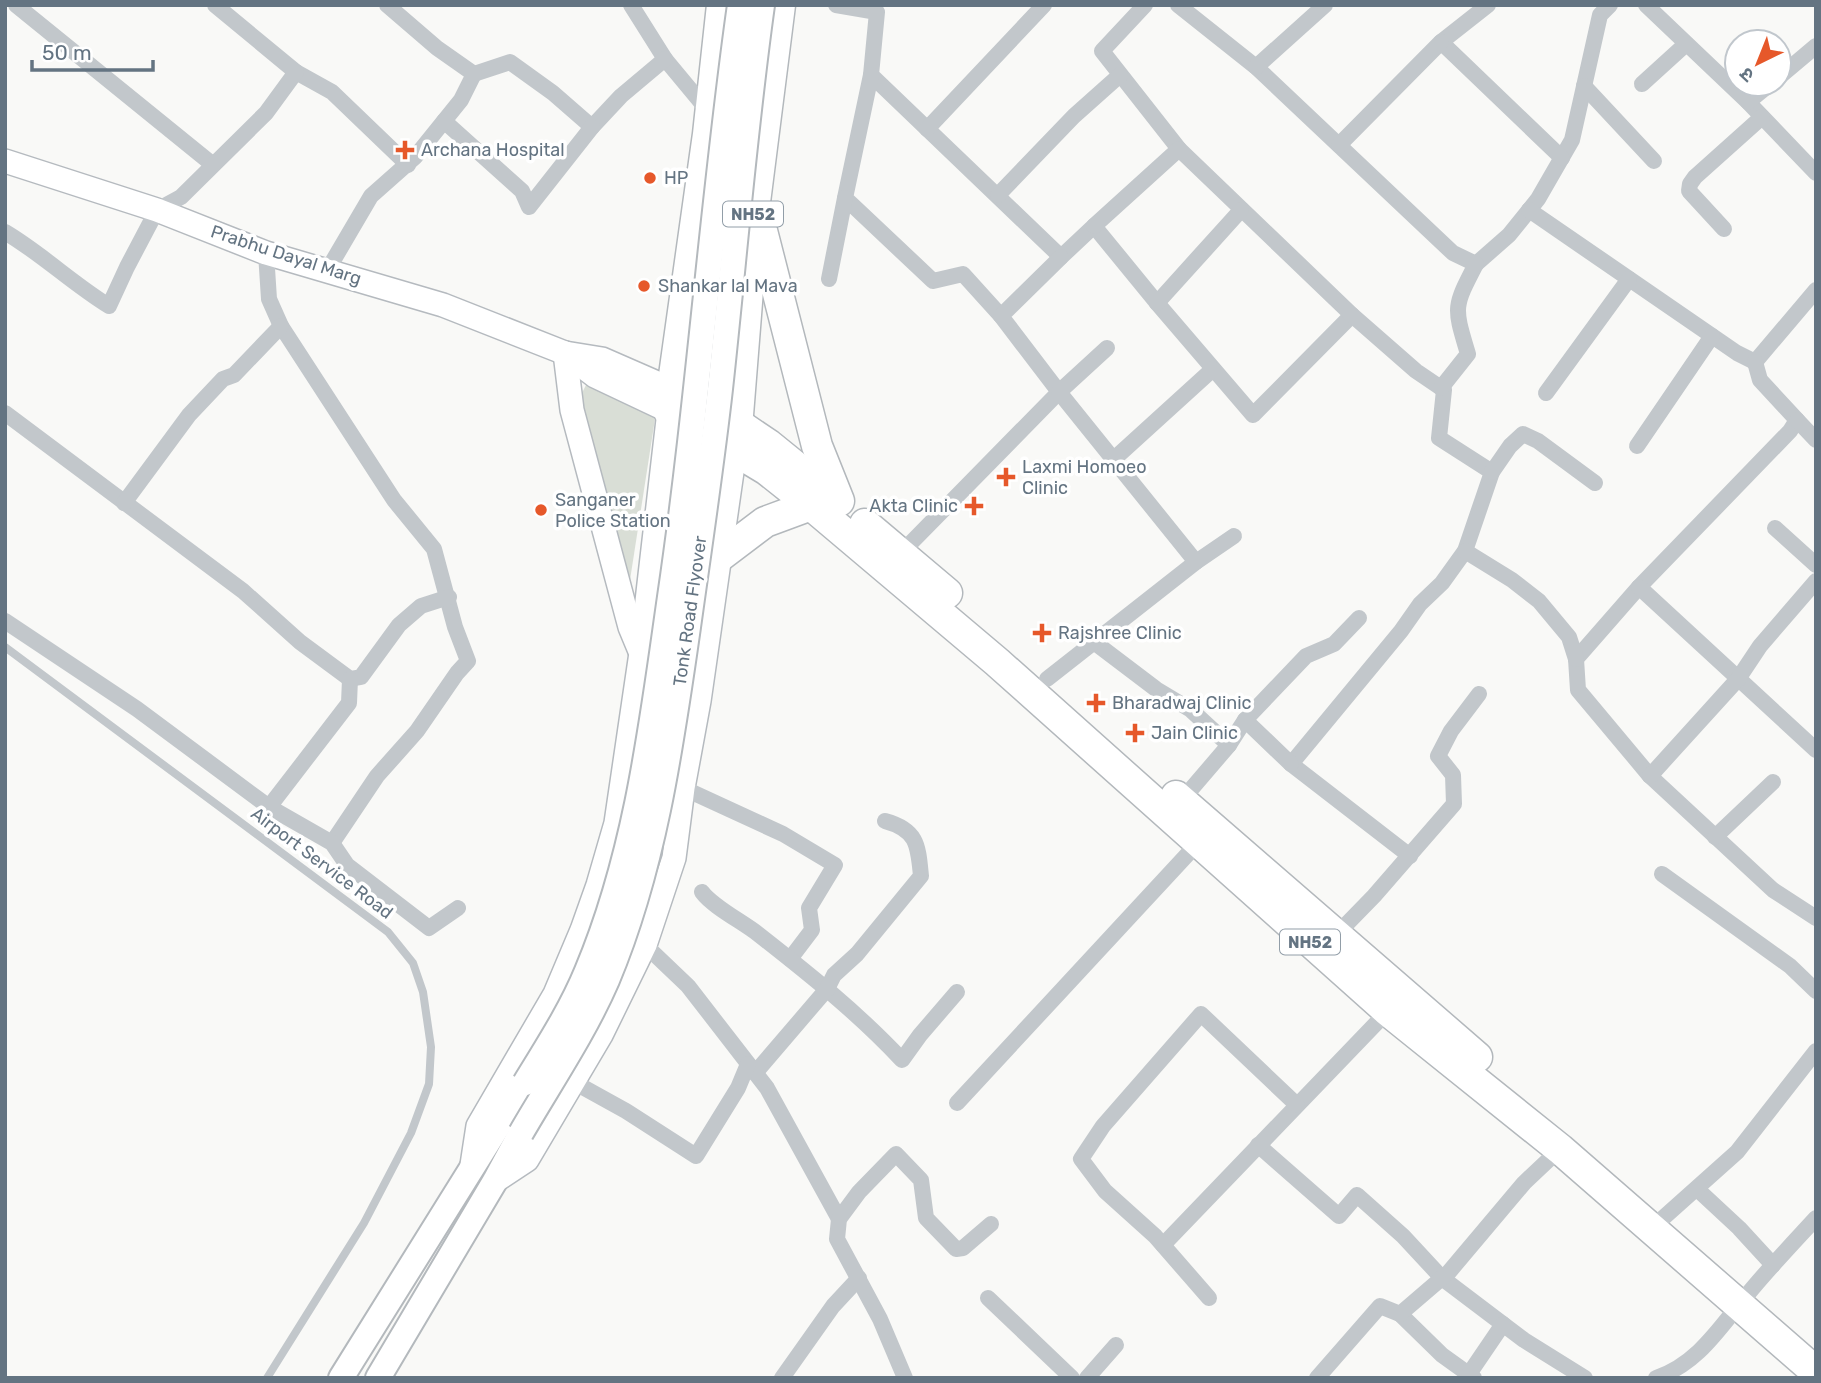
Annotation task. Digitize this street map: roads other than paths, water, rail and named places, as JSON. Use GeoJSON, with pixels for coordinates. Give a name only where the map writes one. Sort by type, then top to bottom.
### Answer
{"type":"FeatureCollection","features":[{"type":"Feature","properties":{"kind":"highway","name":"NH52"},"geometry":{"type":"LineString","coordinates":[[723,5],[711,114],[671,401],[736,437],[769,445],[825,503],[998,662],[1388,1011],[1743,1300],[1816,1353]]}},
{"type":"Feature","properties":{"kind":"highway","name":"NH52"},"geometry":{"type":"LineString","coordinates":[[736,437],[755,202],[780,5]]}},
{"type":"Feature","properties":{"kind":"highway"},"geometry":{"type":"LineString","coordinates":[[720,556],[765,522],[825,503],[817,446],[755,202]]}},
{"type":"Feature","properties":{"kind":"highway","name":"NH52"},"geometry":{"type":"LineString","coordinates":[[825,503],[901,553],[1047,679],[1181,801],[1662,1219],[1816,1372]]}},
{"type":"Feature","properties":{"kind":"main road","name":"Tonk Road Flyover"},"geometry":{"type":"LineString","coordinates":[[341,1378],[554,1034],[587,972],[627,850],[640,789],[685,495],[740,5]]}},
{"type":"Feature","properties":{"kind":"main road","name":"Tonk Road Flyover"},"geometry":{"type":"LineString","coordinates":[[377,1378],[495,1181],[607,981],[648,856],[672,736],[707,498],[741,173],[762,5]]}},
{"type":"Feature","properties":{"kind":"street"},"geometry":{"type":"LineString","coordinates":[[16,5],[212,164]]}},
{"type":"Feature","properties":{"kind":"street"},"geometry":{"type":"LineString","coordinates":[[215,5],[296,72],[332,92],[408,165]]}},
{"type":"Feature","properties":{"kind":"street"},"geometry":{"type":"LineString","coordinates":[[387,5],[437,48],[474,74]]}},
{"type":"Feature","properties":{"kind":"street"},"geometry":{"type":"LineString","coordinates":[[829,279],[871,75],[878,9],[836,5]]}},
{"type":"Feature","properties":{"kind":"street"},"geometry":{"type":"LineString","coordinates":[[1145,5],[1102,51],[1179,149],[1352,315],[1416,372],[1444,390],[1439,438],[1492,472]]}},
{"type":"Feature","properties":{"kind":"street"},"geometry":{"type":"LineString","coordinates":[[1178,5],[1256,67],[1453,253],[1476,264]]}},
{"type":"Feature","properties":{"kind":"street"},"geometry":{"type":"LineString","coordinates":[[1256,67],[1325,5]]}},
{"type":"Feature","properties":{"kind":"street"},"geometry":{"type":"LineString","coordinates":[[1339,145],[1441,41],[1488,5]]}},
{"type":"Feature","properties":{"kind":"street"},"geometry":{"type":"LineString","coordinates":[[1441,388],[1468,354],[1456,315],[1458,300],[1476,264],[1509,235],[1538,199],[1572,140],[1600,15],[1610,5]]}},
{"type":"Feature","properties":{"kind":"street"},"geometry":{"type":"LineString","coordinates":[[1646,5],[1748,102],[1816,173]]}},
{"type":"Feature","properties":{"kind":"street"},"geometry":{"type":"LineString","coordinates":[[637,9],[665,58],[711,114],[768,89]]}},
{"type":"Feature","properties":{"kind":"street"},"geometry":{"type":"LineString","coordinates":[[927,129],[1033,9]]}},
{"type":"Feature","properties":{"kind":"street"},"geometry":{"type":"LineString","coordinates":[[1441,41],[1562,158]]}},
{"type":"Feature","properties":{"kind":"street"},"geometry":{"type":"LineString","coordinates":[[1642,84],[1686,44]]}},
{"type":"Feature","properties":{"kind":"street"},"geometry":{"type":"LineString","coordinates":[[1793,65],[1816,46]]}},
{"type":"Feature","properties":{"kind":"street"},"geometry":{"type":"LineString","coordinates":[[444,121],[522,191],[529,207],[592,127],[621,96],[665,58]]}},
{"type":"Feature","properties":{"kind":"street"},"geometry":{"type":"LineString","coordinates":[[327,271],[371,196],[408,165],[461,100],[474,74],[510,62],[554,93],[592,127]]}},
{"type":"Feature","properties":{"kind":"street"},"geometry":{"type":"LineString","coordinates":[[5,232],[29,246],[81,289],[109,306],[157,210],[181,197],[266,113],[296,72]]}},
{"type":"Feature","properties":{"kind":"street"},"geometry":{"type":"LineString","coordinates":[[871,75],[1061,257]]}},
{"type":"Feature","properties":{"kind":"street"},"geometry":{"type":"LineString","coordinates":[[998,195],[1074,116],[1120,75]]}},
{"type":"Feature","properties":{"kind":"street"},"geometry":{"type":"LineString","coordinates":[[1584,86],[1654,161]]}},
{"type":"Feature","properties":{"kind":"street"},"geometry":{"type":"LineString","coordinates":[[1748,102],[1753,98]]}},
{"type":"Feature","properties":{"kind":"street"},"geometry":{"type":"LineString","coordinates":[[1724,229],[1689,191],[1690,184],[1762,117]]}},
{"type":"Feature","properties":{"kind":"street"},"geometry":{"type":"LineString","coordinates":[[1001,316],[1179,149]]}},
{"type":"Feature","properties":{"kind":"street","name":"Prabhu Dayal Marg"},"geometry":{"type":"LineString","coordinates":[[5,161],[157,210],[266,253],[443,305],[565,353],[602,359],[671,401]]}},
{"type":"Feature","properties":{"kind":"street"},"geometry":{"type":"LineString","coordinates":[[845,198],[933,281],[963,274],[1001,316],[1196,562]]}},
{"type":"Feature","properties":{"kind":"street"},"geometry":{"type":"LineString","coordinates":[[1157,303],[1241,210]]}},
{"type":"Feature","properties":{"kind":"street"},"geometry":{"type":"LineString","coordinates":[[1529,210],[1737,353],[1755,362],[1760,380],[1816,440]]}},
{"type":"Feature","properties":{"kind":"street"},"geometry":{"type":"LineString","coordinates":[[1094,226],[1253,415],[1352,315]]}},
{"type":"Feature","properties":{"kind":"street"},"geometry":{"type":"LineString","coordinates":[[266,253],[269,299],[281,326],[394,500],[435,549],[455,626],[468,661],[417,731],[377,776],[332,843]]}},
{"type":"Feature","properties":{"kind":"street"},"geometry":{"type":"LineString","coordinates":[[1546,393],[1629,279]]}},
{"type":"Feature","properties":{"kind":"street"},"geometry":{"type":"LineString","coordinates":[[1755,362],[1816,290]]}},
{"type":"Feature","properties":{"kind":"street"},"geometry":{"type":"LineString","coordinates":[[124,503],[189,415],[223,379],[234,375],[281,326]]}},
{"type":"Feature","properties":{"kind":"street"},"geometry":{"type":"LineString","coordinates":[[1637,446],[1712,336]]}},
{"type":"Feature","properties":{"kind":"street"},"geometry":{"type":"LineString","coordinates":[[901,553],[1059,392],[1107,348]]}},
{"type":"Feature","properties":{"kind":"street"},"geometry":{"type":"LineString","coordinates":[[565,353],[572,410],[630,627],[641,653]]}},
{"type":"Feature","properties":{"kind":"street"},"geometry":{"type":"LineString","coordinates":[[1114,459],[1213,369]]}},
{"type":"Feature","properties":{"kind":"street"},"geometry":{"type":"LineString","coordinates":[[472,1165],[478,1126],[555,994],[582,930],[616,823],[641,653],[671,401]]}},
{"type":"Feature","properties":{"kind":"street"},"geometry":{"type":"LineString","coordinates":[[5,413],[243,591],[300,642],[350,679],[361,677],[399,625],[421,606],[449,597]]}},
{"type":"Feature","properties":{"kind":"street"},"geometry":{"type":"LineString","coordinates":[[1576,659],[1639,587],[1759,464],[1797,420]]}},
{"type":"Feature","properties":{"kind":"street"},"geometry":{"type":"LineString","coordinates":[[1291,764],[1401,631],[1420,604],[1442,583],[1465,551],[1492,472],[1510,446],[1523,434],[1595,483]]}},
{"type":"Feature","properties":{"kind":"street"},"geometry":{"type":"LineString","coordinates":[[495,1181],[527,1160],[601,1035],[645,945],[674,858],[736,437]]}},
{"type":"Feature","properties":{"kind":"street"},"geometry":{"type":"LineString","coordinates":[[1775,528],[1816,565]]}},
{"type":"Feature","properties":{"kind":"street"},"geometry":{"type":"LineString","coordinates":[[1047,679],[1196,562],[1234,536]]}},
{"type":"Feature","properties":{"kind":"street"},"geometry":{"type":"LineString","coordinates":[[1465,551],[1512,580],[1539,601],[1569,637],[1576,659],[1578,690],[1650,776],[1773,890],[1816,918]]}},
{"type":"Feature","properties":{"kind":"street"},"geometry":{"type":"LineString","coordinates":[[1650,776],[1738,679],[1760,646],[1816,581]]}},
{"type":"Feature","properties":{"kind":"street"},"geometry":{"type":"LineString","coordinates":[[1639,587],[1816,750]]}},
{"type":"Feature","properties":{"kind":"street"},"geometry":{"type":"LineString","coordinates":[[1181,801],[1229,745],[1245,720],[1306,656],[1334,644],[1359,618]]}},
{"type":"Feature","properties":{"kind":"street"},"geometry":{"type":"LineString","coordinates":[[5,621],[137,709],[269,807],[332,843],[346,865],[429,928],[458,908]]}},
{"type":"Feature","properties":{"kind":"street"},"geometry":{"type":"LineString","coordinates":[[1094,642],[1156,689],[1191,710],[1229,745]]}},
{"type":"Feature","properties":{"kind":"street"},"geometry":{"type":"LineString","coordinates":[[269,807],[349,703],[350,679]]}},
{"type":"Feature","properties":{"kind":"street"},"geometry":{"type":"LineString","coordinates":[[1336,935],[1410,856],[1454,804],[1453,775],[1438,756],[1451,731],[1479,694]]}},
{"type":"Feature","properties":{"kind":"street"},"geometry":{"type":"LineString","coordinates":[[1245,720],[1291,764],[1410,856]]}},
{"type":"Feature","properties":{"kind":"street"},"geometry":{"type":"LineString","coordinates":[[1715,837],[1773,782]]}},
{"type":"Feature","properties":{"kind":"street"},"geometry":{"type":"LineString","coordinates":[[683,788],[783,834],[835,865],[809,908],[812,930],[790,959]]}},
{"type":"Feature","properties":{"kind":"street"},"geometry":{"type":"LineString","coordinates":[[579,1085],[626,1111],[696,1156],[737,1088],[752,1069],[827,989],[834,975],[857,954],[921,876],[918,845],[901,826],[885,821]]}},
{"type":"Feature","properties":{"kind":"street"},"geometry":{"type":"LineString","coordinates":[[957,1103],[1198,843]]}},
{"type":"Feature","properties":{"kind":"street"},"geometry":{"type":"LineString","coordinates":[[1662,874],[1790,966],[1816,991]]}},
{"type":"Feature","properties":{"kind":"street"},"geometry":{"type":"LineString","coordinates":[[702,892],[707,900],[739,919],[827,989],[872,1028],[902,1060],[957,992]]}},
{"type":"Feature","properties":{"kind":"street"},"geometry":{"type":"LineString","coordinates":[[645,945],[688,986],[767,1088],[839,1219]]}},
{"type":"Feature","properties":{"kind":"street"},"geometry":{"type":"LineString","coordinates":[[1163,1245],[1388,1011]]}},
{"type":"Feature","properties":{"kind":"street"},"geometry":{"type":"LineString","coordinates":[[1209,1298],[1163,1245],[1105,1191],[1081,1158],[1103,1126],[1201,1014],[1297,1105]]}},
{"type":"Feature","properties":{"kind":"street"},"geometry":{"type":"LineString","coordinates":[[1662,1219],[1737,1152],[1816,1051]]}},
{"type":"Feature","properties":{"kind":"street"},"geometry":{"type":"LineString","coordinates":[[1258,1145],[1339,1216],[1357,1195],[1403,1236],[1442,1278],[1575,1375]]}},
{"type":"Feature","properties":{"kind":"street"},"geometry":{"type":"LineString","coordinates":[[1400,1314],[1442,1278],[1524,1183],[1560,1149]]}},
{"type":"Feature","properties":{"kind":"street"},"geometry":{"type":"LineString","coordinates":[[905,1378],[880,1320],[837,1239],[839,1219],[859,1192],[896,1154],[921,1180],[926,1218],[956,1249],[963,1248],[991,1224]]}},
{"type":"Feature","properties":{"kind":"street"},"geometry":{"type":"LineString","coordinates":[[1697,1189],[1740,1228],[1773,1265]]}},
{"type":"Feature","properties":{"kind":"street"},"geometry":{"type":"LineString","coordinates":[[1656,1378],[1672,1373],[1705,1348],[1743,1300],[1816,1218]]}},
{"type":"Feature","properties":{"kind":"street"},"geometry":{"type":"LineString","coordinates":[[782,1378],[833,1306],[859,1278]]}},
{"type":"Feature","properties":{"kind":"street"},"geometry":{"type":"LineString","coordinates":[[988,1298],[1072,1378]]}},
{"type":"Feature","properties":{"kind":"street"},"geometry":{"type":"LineString","coordinates":[[1317,1378],[1380,1306],[1400,1314],[1442,1355],[1471,1376],[1503,1324]]}},
{"type":"Feature","properties":{"kind":"street"},"geometry":{"type":"LineString","coordinates":[[1087,1378],[1116,1345]]}},
{"type":"Feature","properties":{"kind":"lane","name":"Airport Service Road"},"geometry":{"type":"LineString","coordinates":[[5,647],[388,932],[413,963],[428,1019],[431,1047],[429,1084],[411,1133],[364,1223],[267,1378]]}},
{"type":"Feature","properties":{"kind":"place","name":"Archana Hospital"},"geometry":{"type":"Point","coordinates":[405,150]}},
{"type":"Feature","properties":{"kind":"place","name":"HP"},"geometry":{"type":"Point","coordinates":[650,178]}},
{"type":"Feature","properties":{"kind":"place","name":"Shankar lal Mava"},"geometry":{"type":"Point","coordinates":[644,286]}},
{"type":"Feature","properties":{"kind":"place","name":"Laxmi Homoeo Clinic"},"geometry":{"type":"Point","coordinates":[1006,477]}},
{"type":"Feature","properties":{"kind":"place","name":"Akta Clinic"},"geometry":{"type":"Point","coordinates":[974,506]}},
{"type":"Feature","properties":{"kind":"place","name":"Sanganer Police Station"},"geometry":{"type":"Point","coordinates":[541,510]}},
{"type":"Feature","properties":{"kind":"place","name":"Rajshree Clinic"},"geometry":{"type":"Point","coordinates":[1042,633]}},
{"type":"Feature","properties":{"kind":"place","name":"Bharadwaj Clinic"},"geometry":{"type":"Point","coordinates":[1096,703]}},
{"type":"Feature","properties":{"kind":"place","name":"Jain Clinic"},"geometry":{"type":"Point","coordinates":[1135,733]}}]}
